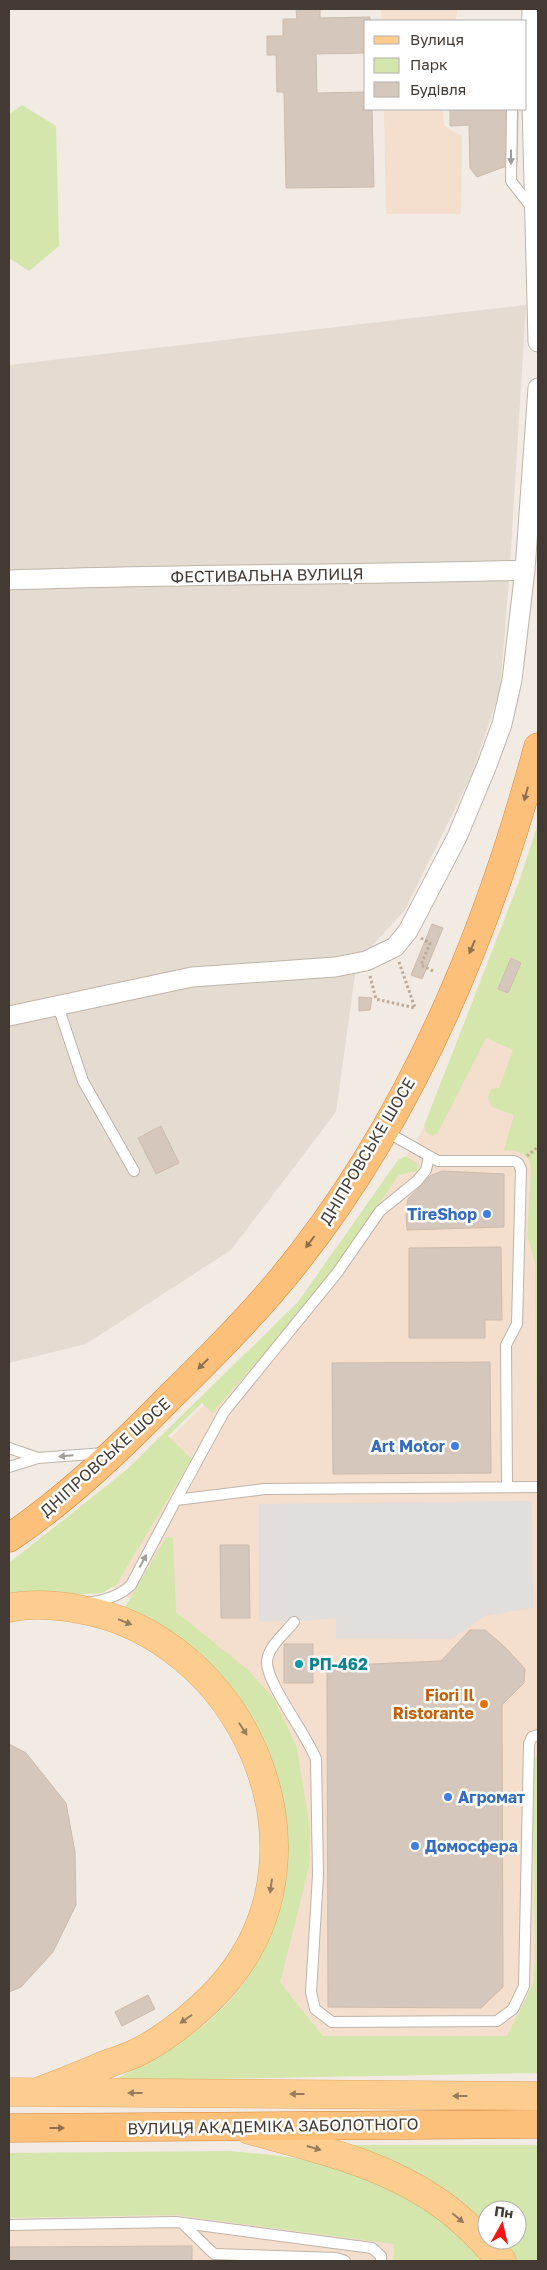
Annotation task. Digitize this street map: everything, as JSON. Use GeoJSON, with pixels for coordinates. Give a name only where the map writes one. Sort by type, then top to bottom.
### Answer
{"type":"FeatureCollection","features":[{"type":"Feature","properties":{"kind":"highway","name":"ДНІПРОВСЬКЕ ШОСЕ"},"geometry":{"type":"LineString","coordinates":[[9,1538],[38,1518],[115,1452],[241,1326],[282,1278],[348,1189],[421,1063],[487,912],[518,820],[538,747]]}},
{"type":"Feature","properties":{"kind":"highway","name":"ВУЛИЦЯ АКАДЕМІКА ЗАБОЛОТНОГО"},"geometry":{"type":"LineString","coordinates":[[9,2128],[538,2124]]}},
{"type":"Feature","properties":{"kind":"main road"},"geometry":{"type":"LineString","coordinates":[[9,1608],[35,1605],[62,1606],[93,1611],[124,1621],[151,1634],[193,1665],[212,1686],[246,1733],[263,1776],[274,1824],[275,1858],[268,1906],[254,1940],[228,1979],[196,2012],[142,2050],[38,2092]]}},
{"type":"Feature","properties":{"kind":"main road","name":"ВУЛИЦЯ АКАДЕМІКА ЗАБОЛОТНОГО"},"geometry":{"type":"LineString","coordinates":[[9,2092],[538,2096]]}},
{"type":"Feature","properties":{"kind":"main road"},"geometry":{"type":"LineString","coordinates":[[233,2125],[346,2157],[393,2176],[441,2204],[479,2236],[502,2261]]}},
{"type":"Feature","properties":{"kind":"street"},"geometry":{"type":"LineString","coordinates":[[532,9],[528,66],[537,253],[538,342]]}},
{"type":"Feature","properties":{"kind":"street"},"geometry":{"type":"LineString","coordinates":[[9,1016],[192,977],[335,967],[366,961],[395,947],[408,931],[457,838],[496,740],[512,680],[525,570],[538,388]]}},
{"type":"Feature","properties":{"kind":"street","name":"ФЕСТИВАЛЬНА ВУЛИЦЯ"},"geometry":{"type":"LineString","coordinates":[[9,580],[222,574],[381,574],[525,570]]}},
{"type":"Feature","properties":{"kind":"lane"},"geometry":{"type":"LineString","coordinates":[[512,110],[511,180],[534,210]]}},
{"type":"Feature","properties":{"kind":"lane"},"geometry":{"type":"LineString","coordinates":[[58,1006],[83,1081],[134,1171]]}},
{"type":"Feature","properties":{"kind":"lane"},"geometry":{"type":"LineString","coordinates":[[383,1130],[438,1161],[514,1161],[518,1163],[521,1169],[516,1324],[506,1345],[507,1487]]}},
{"type":"Feature","properties":{"kind":"lane"},"geometry":{"type":"LineString","coordinates":[[62,1606],[104,1600],[131,1585],[224,1412],[337,1273],[380,1211],[418,1181],[426,1170],[428,1157]]}},
{"type":"Feature","properties":{"kind":"lane"},"geometry":{"type":"LineString","coordinates":[[9,1448],[38,1458]]}},
{"type":"Feature","properties":{"kind":"lane"},"geometry":{"type":"LineString","coordinates":[[9,1467],[38,1458],[115,1452]]}},
{"type":"Feature","properties":{"kind":"lane"},"geometry":{"type":"LineString","coordinates":[[176,1500],[265,1489],[538,1487]]}},
{"type":"Feature","properties":{"kind":"lane"},"geometry":{"type":"LineString","coordinates":[[294,1622],[273,1648],[267,1661],[270,1677],[310,1744],[316,1759],[318,1875],[311,1992],[315,2009],[332,2022],[497,2021],[513,2009],[524,1986],[529,1744],[532,1737],[538,1735]]}},
{"type":"Feature","properties":{"kind":"lane"},"geometry":{"type":"LineString","coordinates":[[9,2225],[182,2223],[372,2248],[381,2256],[381,2261]]}},
{"type":"Feature","properties":{"kind":"lane"},"geometry":{"type":"LineString","coordinates":[[182,2223],[214,2254],[336,2258],[345,2261]]}},
{"type":"Feature","properties":{"kind":"path"},"geometry":{"type":"LineString","coordinates":[[430,943],[421,965],[433,971]]}},
{"type":"Feature","properties":{"kind":"path"},"geometry":{"type":"LineString","coordinates":[[372,982],[376,999],[415,1008],[401,974],[395,947]]}},
{"type":"Feature","properties":{"kind":"shaded area"},"geometry":{"type":"Polygon","coordinates":[[[381,9],[457,9],[456,20],[382,20],[381,9]]]}},
{"type":"Feature","properties":{"kind":"shaded area"},"geometry":{"type":"Polygon","coordinates":[[[384,110],[443,110],[444,126],[462,136],[461,214],[386,214],[384,110]]]}},
{"type":"Feature","properties":{"kind":"shaded area"},"geometry":{"type":"Polygon","coordinates":[[[526,305],[509,581],[500,690],[472,774],[405,910],[373,945],[355,975],[336,1112],[231,1250],[86,1344],[9,1363],[9,365],[526,305]]]}},
{"type":"Feature","properties":{"kind":"shaded area"},"geometry":{"type":"Polygon","coordinates":[[[484,1030],[538,1044],[538,1986],[507,2036],[323,2036],[280,1982],[289,1755],[141,1606],[58,1550],[240,1369],[307,1295],[400,1167],[484,1030]]]}},
{"type":"Feature","properties":{"kind":"shaded area"},"geometry":{"type":"Polygon","coordinates":[[[532,1501],[533,1608],[484,1616],[452,1639],[336,1638],[336,1618],[294,1622],[259,1621],[259,1504],[532,1501]]]}},
{"type":"Feature","properties":{"kind":"shaded area"},"geometry":{"type":"Polygon","coordinates":[[[175,2215],[394,2244],[395,2261],[9,2261],[9,2219],[175,2215]]]}},
{"type":"Feature","properties":{"kind":"green space"},"geometry":{"type":"Polygon","coordinates":[[[22,105],[56,126],[59,246],[29,271],[9,258],[9,114],[22,105]]]}},
{"type":"Feature","properties":{"kind":"green space"},"geometry":{"type":"Polygon","coordinates":[[[538,824],[537,1464],[535,1262],[527,1235],[531,1170],[529,1159],[520,1152],[504,1150],[514,1115],[492,1107],[488,1097],[491,1089],[499,1088],[513,1050],[486,1038],[437,1134],[432,1136],[426,1132],[424,1126],[517,887],[538,824]]]}},
{"type":"Feature","properties":{"kind":"green space"},"geometry":{"type":"Polygon","coordinates":[[[406,1156],[417,1163],[417,1171],[399,1175],[309,1303],[212,1413],[202,1403],[168,1436],[192,1459],[116,1585],[102,1593],[9,1599],[9,1563],[124,1472],[298,1302],[398,1160],[406,1156]]]}},
{"type":"Feature","properties":{"kind":"green space"},"geometry":{"type":"Polygon","coordinates":[[[166,1537],[173,1538],[176,1612],[248,1670],[274,1699],[297,1748],[310,1829],[309,1867],[280,1982],[323,2036],[507,2036],[533,1984],[535,1960],[533,1761],[538,1754],[538,2073],[112,2081],[181,2042],[213,2017],[240,1988],[261,1953],[270,1933],[277,1912],[286,1868],[286,1827],[278,1788],[256,1730],[246,1712],[219,1677],[124,1609],[166,1537]]]}},
{"type":"Feature","properties":{"kind":"green space"},"geometry":{"type":"Polygon","coordinates":[[[347,2145],[538,2145],[538,2261],[517,2261],[507,2250],[527,2250],[527,2200],[477,2200],[477,2224],[347,2145]]]}},
{"type":"Feature","properties":{"kind":"green space"},"geometry":{"type":"Polygon","coordinates":[[[230,2151],[312,2161],[341,2169],[375,2182],[408,2198],[439,2218],[485,2261],[394,2261],[394,2244],[175,2215],[9,2218],[9,2153],[230,2151]]]}},
{"type":"Feature","properties":{"kind":"building"},"geometry":{"type":"Polygon","coordinates":[[[296,9],[320,9],[320,18],[370,17],[370,20],[364,20],[364,53],[316,54],[317,93],[364,92],[364,110],[372,110],[374,187],[286,188],[284,92],[277,92],[276,55],[267,55],[267,36],[283,36],[283,19],[297,19],[296,9]]]}},
{"type":"Feature","properties":{"kind":"building"},"geometry":{"type":"Polygon","coordinates":[[[450,110],[518,110],[517,162],[477,177],[470,168],[469,125],[450,126],[450,110]]]}},
{"type":"Feature","properties":{"kind":"building"},"geometry":{"type":"Polygon","coordinates":[[[432,924],[443,928],[422,979],[411,975],[432,924]]]}},
{"type":"Feature","properties":{"kind":"building"},"geometry":{"type":"Polygon","coordinates":[[[511,958],[521,963],[508,993],[498,989],[511,958]]]}},
{"type":"Feature","properties":{"kind":"building"},"geometry":{"type":"Polygon","coordinates":[[[359,997],[372,998],[370,1010],[359,1011],[359,997]]]}},
{"type":"Feature","properties":{"kind":"building"},"geometry":{"type":"Polygon","coordinates":[[[161,1126],[179,1163],[156,1174],[138,1138],[161,1126]]]}},
{"type":"Feature","properties":{"kind":"building"},"geometry":{"type":"Polygon","coordinates":[[[442,1171],[504,1174],[504,1227],[407,1230],[406,1212],[408,1199],[430,1176],[442,1171]]]}},
{"type":"Feature","properties":{"kind":"building"},"geometry":{"type":"Polygon","coordinates":[[[501,1247],[502,1320],[485,1320],[485,1338],[409,1338],[409,1248],[501,1247]]]}},
{"type":"Feature","properties":{"kind":"building"},"geometry":{"type":"Polygon","coordinates":[[[490,1362],[491,1473],[333,1474],[332,1363],[490,1362]]]}},
{"type":"Feature","properties":{"kind":"building"},"geometry":{"type":"Polygon","coordinates":[[[220,1545],[249,1545],[250,1618],[221,1618],[220,1545]]]}},
{"type":"Feature","properties":{"kind":"building","name":"Домосфера"},"geometry":{"type":"Polygon","coordinates":[[[470,1630],[485,1630],[505,1647],[525,1669],[524,1683],[502,1705],[503,1987],[481,2008],[328,2007],[327,1666],[441,1661],[470,1630]]]}},
{"type":"Feature","properties":{"kind":"building","name":"РП-462"},"geometry":{"type":"Polygon","coordinates":[[[284,1644],[313,1644],[313,1683],[284,1683],[284,1644]]]}},
{"type":"Feature","properties":{"kind":"building"},"geometry":{"type":"Polygon","coordinates":[[[9,1744],[26,1753],[66,1803],[75,1852],[76,1905],[53,1952],[21,1987],[9,1992],[9,1744]]]}},
{"type":"Feature","properties":{"kind":"building"},"geometry":{"type":"Polygon","coordinates":[[[148,1995],[155,2009],[122,2026],[115,2012],[148,1995]]]}},
{"type":"Feature","properties":{"kind":"building"},"geometry":{"type":"Polygon","coordinates":[[[192,2246],[192,2261],[9,2261],[9,2247],[192,2246]]]}},
{"type":"Feature","properties":{"kind":"place","name":"TireShop"},"geometry":{"type":"Point","coordinates":[487,1214]}},
{"type":"Feature","properties":{"kind":"place","name":"Art Motor"},"geometry":{"type":"Point","coordinates":[455,1446]}},
{"type":"Feature","properties":{"kind":"place","name":"РП-462"},"geometry":{"type":"Point","coordinates":[299,1664]}},
{"type":"Feature","properties":{"kind":"place","name":"Fiori Il Ristorante"},"geometry":{"type":"Point","coordinates":[484,1704]}},
{"type":"Feature","properties":{"kind":"place","name":"Агромат"},"geometry":{"type":"Point","coordinates":[448,1797]}},
{"type":"Feature","properties":{"kind":"place","name":"Домосфера"},"geometry":{"type":"Point","coordinates":[415,1846]}}]}
